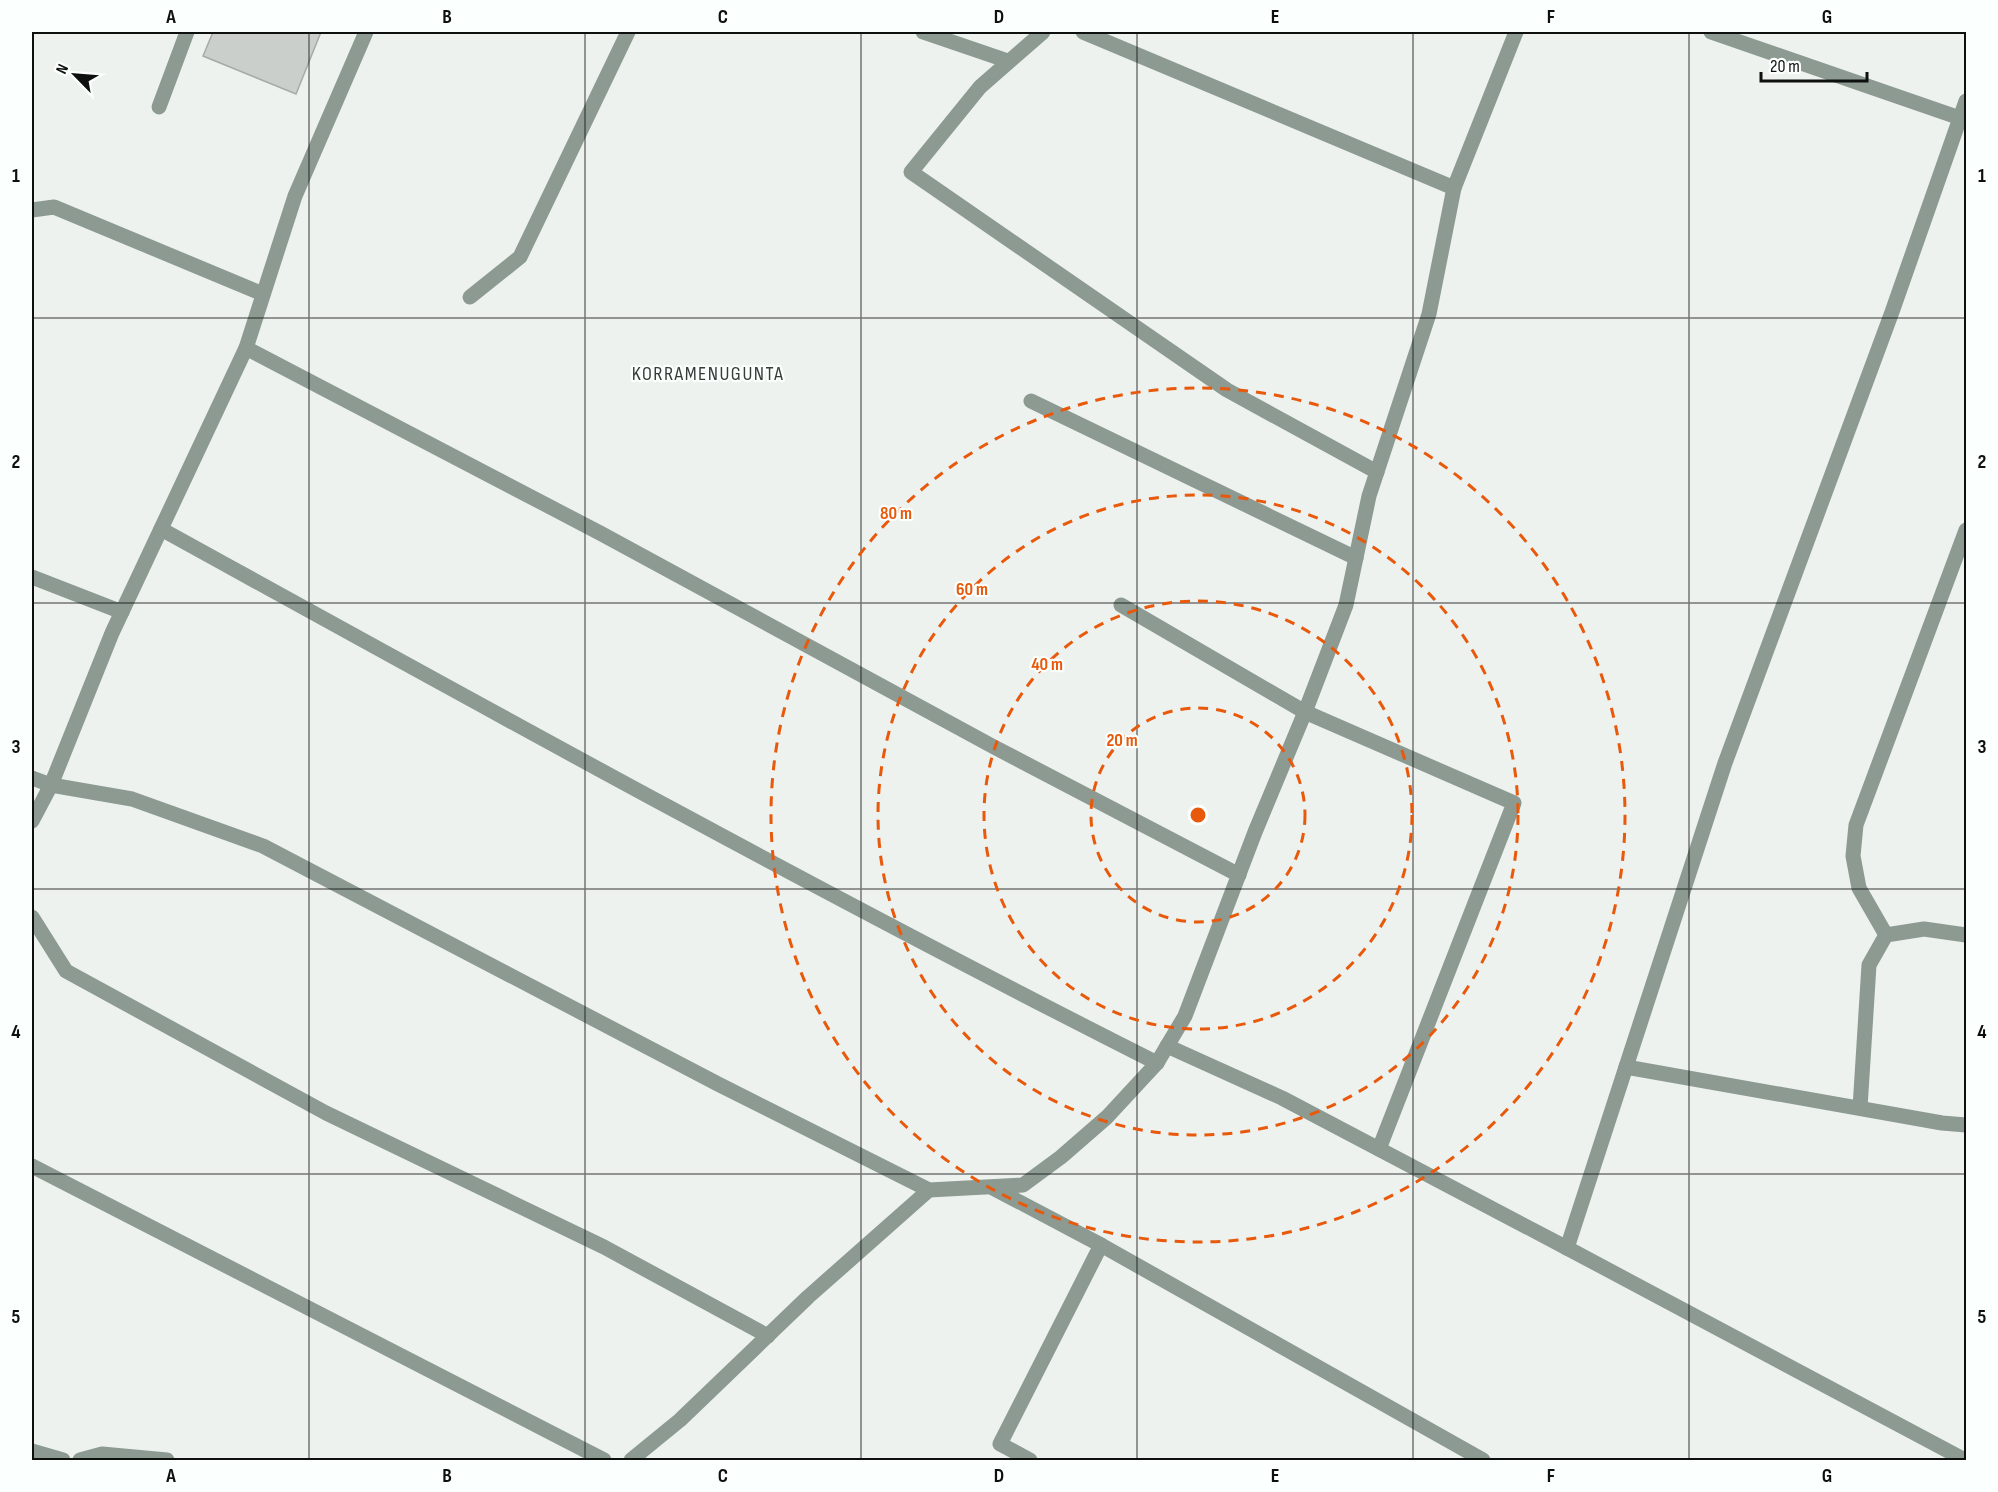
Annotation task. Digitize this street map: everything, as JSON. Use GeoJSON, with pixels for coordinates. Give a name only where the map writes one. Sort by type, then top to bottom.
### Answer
{"type":"FeatureCollection","features":[{"type":"Feature","properties":{"kind":"street"},"geometry":{"type":"LineString","coordinates":[[159,107],[187,32]]}},
{"type":"Feature","properties":{"kind":"street"},"geometry":{"type":"LineString","coordinates":[[32,821],[51,785],[122,612],[246,348],[295,196],[366,32]]}},
{"type":"Feature","properties":{"kind":"street"},"geometry":{"type":"LineString","coordinates":[[470,297],[520,257],[628,32]]}},
{"type":"Feature","properties":{"kind":"street"},"geometry":{"type":"LineString","coordinates":[[923,32],[1008,62]]}},
{"type":"Feature","properties":{"kind":"street"},"geometry":{"type":"LineString","coordinates":[[1043,32],[980,87],[911,172],[1227,390],[1377,472]]}},
{"type":"Feature","properties":{"kind":"street"},"geometry":{"type":"LineString","coordinates":[[1083,32],[1454,188]]}},
{"type":"Feature","properties":{"kind":"street"},"geometry":{"type":"LineString","coordinates":[[32,778],[51,785],[132,799],[263,846],[708,1078],[929,1190],[1023,1185],[1061,1157],[1107,1116],[1157,1063],[1185,1016],[1346,605],[1369,496],[1429,314],[1454,188],[1516,32]]}},
{"type":"Feature","properties":{"kind":"street"},"geometry":{"type":"LineString","coordinates":[[1711,32],[1960,118]]}},
{"type":"Feature","properties":{"kind":"street"},"geometry":{"type":"LineString","coordinates":[[1567,1248],[1725,763],[1888,323],[1966,101]]}},
{"type":"Feature","properties":{"kind":"street"},"geometry":{"type":"LineString","coordinates":[[32,210],[54,207],[263,294]]}},
{"type":"Feature","properties":{"kind":"street"},"geometry":{"type":"LineString","coordinates":[[246,348],[600,533],[994,747],[1239,874]]}},
{"type":"Feature","properties":{"kind":"street"},"geometry":{"type":"LineString","coordinates":[[1031,401],[1356,558]]}},
{"type":"Feature","properties":{"kind":"street"},"geometry":{"type":"LineString","coordinates":[[161,529],[609,777],[992,980],[1157,1063]]}},
{"type":"Feature","properties":{"kind":"street"},"geometry":{"type":"LineString","coordinates":[[1886,936],[1859,888],[1853,856],[1856,825],[1966,530]]}},
{"type":"Feature","properties":{"kind":"street"},"geometry":{"type":"LineString","coordinates":[[32,577],[122,612]]}},
{"type":"Feature","properties":{"kind":"street"},"geometry":{"type":"LineString","coordinates":[[1121,605],[1305,712],[1514,803],[1379,1149]]}},
{"type":"Feature","properties":{"kind":"street"},"geometry":{"type":"LineString","coordinates":[[32,918],[66,972],[326,1113],[604,1246],[768,1336]]}},
{"type":"Feature","properties":{"kind":"street"},"geometry":{"type":"LineString","coordinates":[[1860,1108],[1869,965],[1886,936],[1924,929],[1966,934]]}},
{"type":"Feature","properties":{"kind":"street"},"geometry":{"type":"LineString","coordinates":[[1167,1046],[1282,1098],[1965,1461]]}},
{"type":"Feature","properties":{"kind":"street"},"geometry":{"type":"LineString","coordinates":[[1626,1067],[1966,1125]]}},
{"type":"Feature","properties":{"kind":"street"},"geometry":{"type":"LineString","coordinates":[[32,1166],[604,1461]]}},
{"type":"Feature","properties":{"kind":"street"},"geometry":{"type":"LineString","coordinates":[[993,1188],[1101,1245],[1483,1461]]}},
{"type":"Feature","properties":{"kind":"street"},"geometry":{"type":"LineString","coordinates":[[631,1461],[680,1420],[768,1336],[929,1190]]}},
{"type":"Feature","properties":{"kind":"street"},"geometry":{"type":"LineString","coordinates":[[1030,1461],[1000,1444],[1101,1245]]}},
{"type":"Feature","properties":{"kind":"street"},"geometry":{"type":"LineString","coordinates":[[32,1451],[63,1461]]}},
{"type":"Feature","properties":{"kind":"street"},"geometry":{"type":"LineString","coordinates":[[80,1461],[102,1454],[167,1461]]}},
{"type":"Feature","properties":{"kind":"building"},"geometry":{"type":"Polygon","coordinates":[[[213,32],[321,32],[296,94],[203,56],[213,32]]]}},
{"type":"Feature","properties":{"kind":"district","name":"KORRAMENUGUNTA"},"geometry":{"type":"Point","coordinates":[708,374]}}]}
